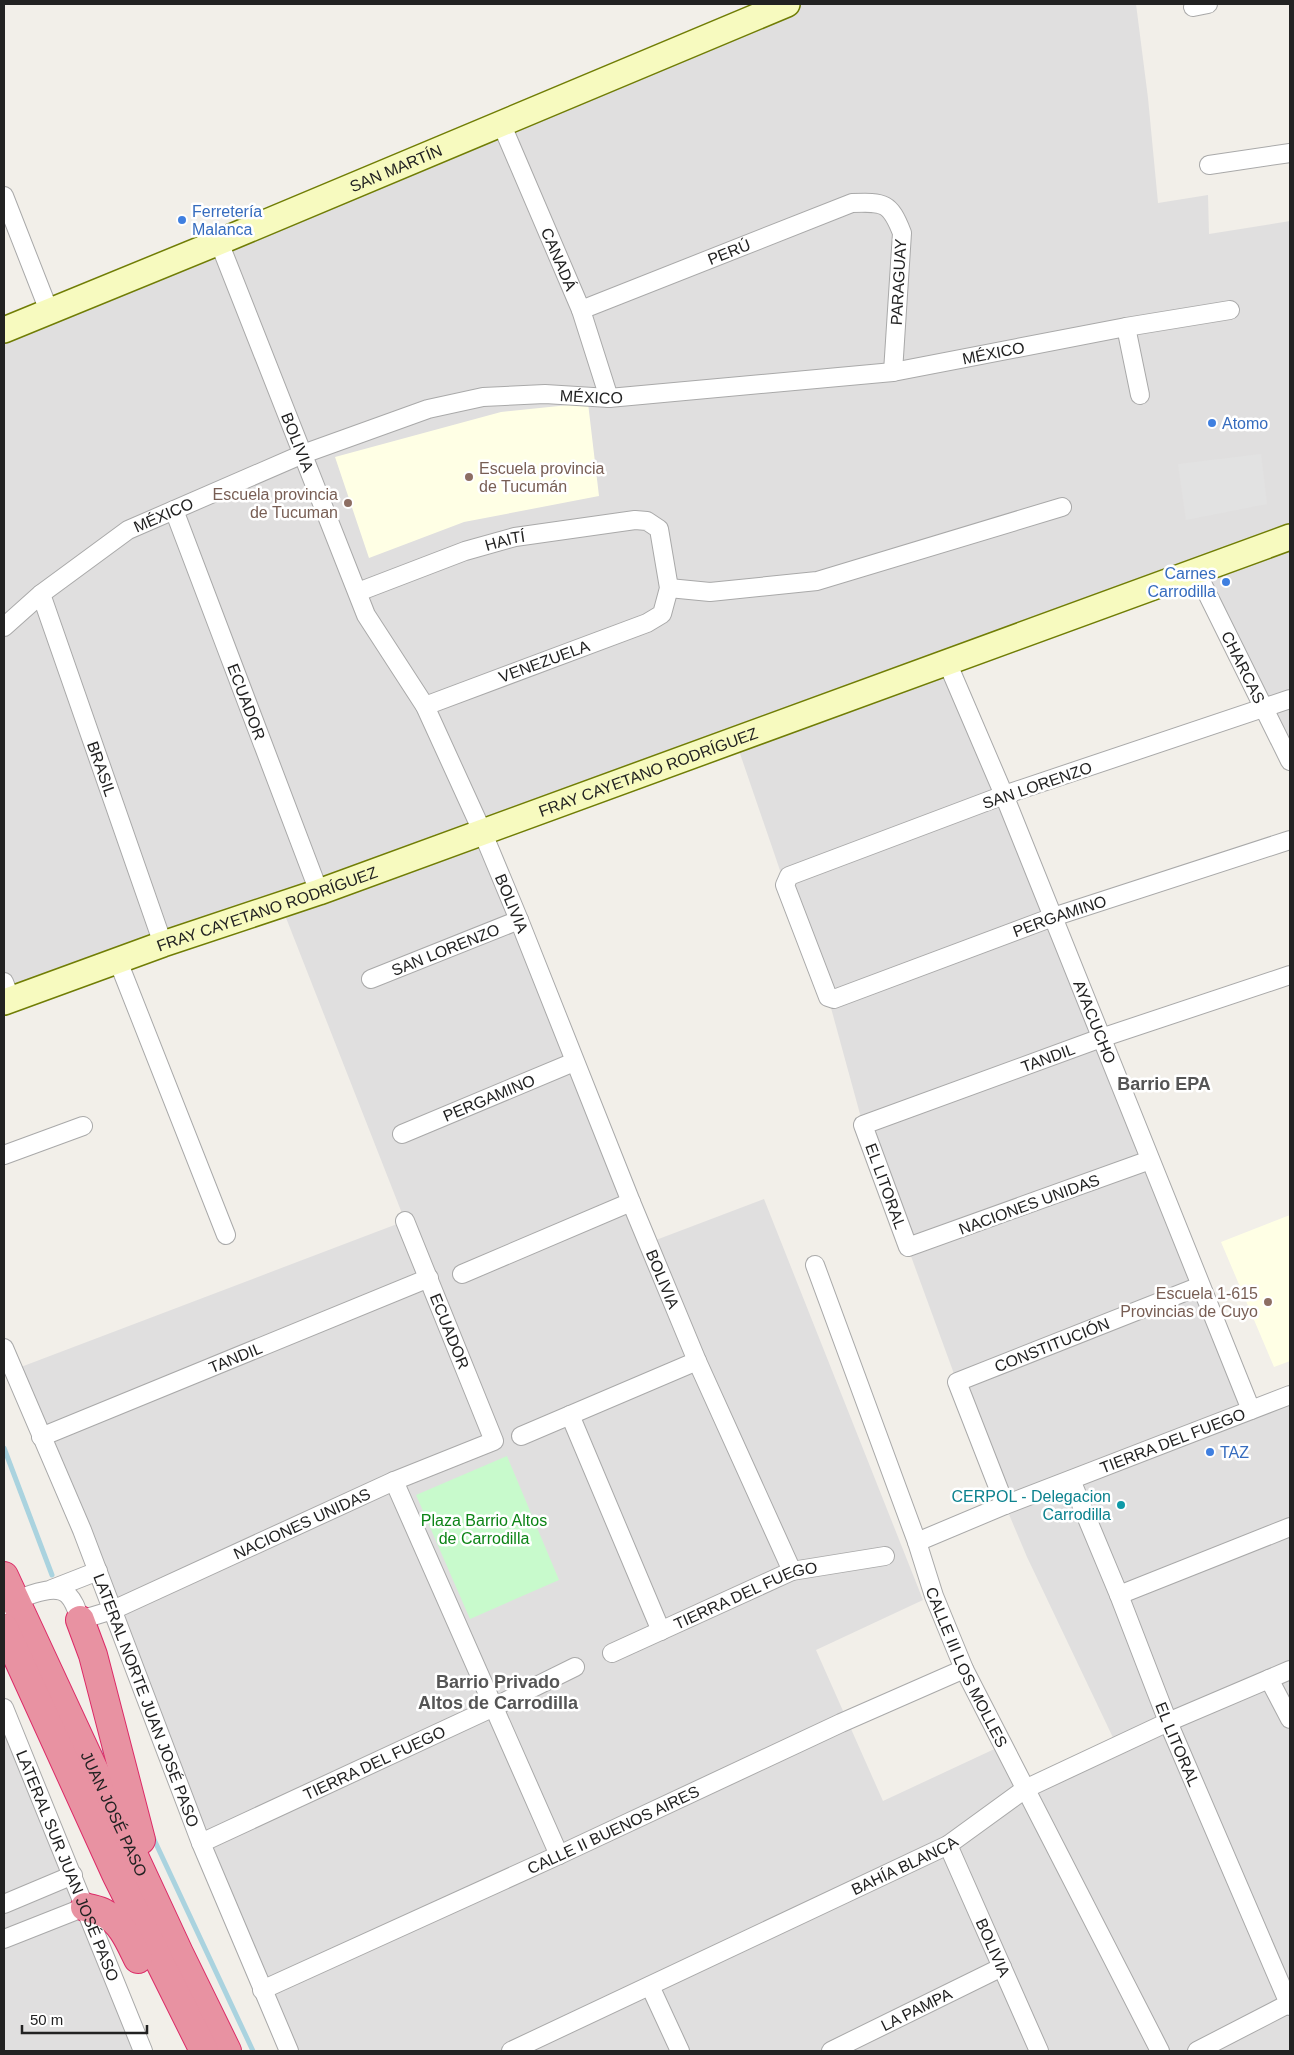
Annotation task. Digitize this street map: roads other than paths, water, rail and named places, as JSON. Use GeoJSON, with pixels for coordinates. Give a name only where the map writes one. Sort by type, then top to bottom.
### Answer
{"type":"FeatureCollection","features":[{"type":"Feature","properties":{"kind":"highway","name":"JUAN JOSÉ PASO"},"geometry":{"type":"LineString","coordinates":[[4,1576],[9,1604],[227,2051]]}},
{"type":"Feature","properties":{"kind":"highway"},"geometry":{"type":"LineString","coordinates":[[80,1620],[93,1655],[146,1859],[179,1953]]}},
{"type":"Feature","properties":{"kind":"highway","name":"JUAN JOSÉ PASO"},"geometry":{"type":"LineString","coordinates":[[4,1628],[116,1874],[204,2051]]}},
{"type":"Feature","properties":{"kind":"highway"},"geometry":{"type":"LineString","coordinates":[[85,1907],[104,1913],[123,1930],[184,2051]]}},
{"type":"Feature","properties":{"kind":"street","name":"SAN MARTÍN"},"geometry":{"type":"LineString","coordinates":[[4,330],[787,4]]}},
{"type":"Feature","properties":{"kind":"street","name":"CANADÁ"},"geometry":{"type":"LineString","coordinates":[[501,123],[581,310],[610,398]]}},
{"type":"Feature","properties":{"kind":"street"},"geometry":{"type":"LineString","coordinates":[[1209,165],[1290,153]]}},
{"type":"Feature","properties":{"kind":"street"},"geometry":{"type":"LineString","coordinates":[[4,196],[49,311]]}},
{"type":"Feature","properties":{"kind":"street","name":"PERÚ"},"geometry":{"type":"LineString","coordinates":[[581,310],[852,203],[879,202]]}},
{"type":"Feature","properties":{"kind":"street","name":"PARAGUAY"},"geometry":{"type":"LineString","coordinates":[[879,202],[894,213],[902,233],[893,372]]}},
{"type":"Feature","properties":{"kind":"street","name":"BOLIVIA"},"geometry":{"type":"LineString","coordinates":[[219,242],[366,615],[425,706],[482,831],[696,1361],[792,1571]]}},
{"type":"Feature","properties":{"kind":"street","name":"MÉXICO"},"geometry":{"type":"LineString","coordinates":[[4,626],[41,594],[128,530],[303,454],[428,409],[483,397],[545,394],[610,398],[893,372],[1126,327],[1230,310]]}},
{"type":"Feature","properties":{"kind":"street"},"geometry":{"type":"LineString","coordinates":[[1126,327],[1140,395]]}},
{"type":"Feature","properties":{"kind":"street"},"geometry":{"type":"LineString","coordinates":[[669,588],[710,592],[817,581],[1062,506]]}},
{"type":"Feature","properties":{"kind":"street","name":"ECUADOR"},"geometry":{"type":"LineString","coordinates":[[174,510],[319,892]]}},
{"type":"Feature","properties":{"kind":"street","name":"HAITÍ"},"geometry":{"type":"LineString","coordinates":[[358,592],[465,551],[514,537],[634,520],[646,522],[659,528],[669,588]]}},
{"type":"Feature","properties":{"kind":"street","name":"FRAY CAYETANO RODRÍGUEZ"},"geometry":{"type":"LineString","coordinates":[[6,995],[118,961],[319,892],[482,831],[1196,573],[1207,567],[1290,537]]}},
{"type":"Feature","properties":{"kind":"street","name":"CHARCAS"},"geometry":{"type":"LineString","coordinates":[[1196,573],[1290,761]]}},
{"type":"Feature","properties":{"kind":"street","name":"VENEZUELA"},"geometry":{"type":"LineString","coordinates":[[425,706],[647,623],[662,614],[669,588]]}},
{"type":"Feature","properties":{"kind":"street","name":"BRASIL"},"geometry":{"type":"LineString","coordinates":[[41,594],[163,944]]}},
{"type":"Feature","properties":{"kind":"street","name":"AYACUCHO"},"geometry":{"type":"LineString","coordinates":[[947,662],[1004,795],[1251,1410]]}},
{"type":"Feature","properties":{"kind":"street","name":"SAN LORENZO"},"geometry":{"type":"LineString","coordinates":[[830,998],[785,884],[789,876],[1004,795],[1290,699]]}},
{"type":"Feature","properties":{"kind":"street","name":"PERGAMINO"},"geometry":{"type":"LineString","coordinates":[[830,998],[834,999],[1053,917],[1290,840]]}},
{"type":"Feature","properties":{"kind":"street","name":"SAN LORENZO"},"geometry":{"type":"LineString","coordinates":[[371,979],[519,920]]}},
{"type":"Feature","properties":{"kind":"street"},"geometry":{"type":"LineString","coordinates":[[118,961],[226,1235]]}},
{"type":"Feature","properties":{"kind":"street","name":"TANDIL"},"geometry":{"type":"LineString","coordinates":[[863,1125],[1101,1038],[1290,975]]}},
{"type":"Feature","properties":{"kind":"street","name":"PERGAMINO"},"geometry":{"type":"LineString","coordinates":[[402,1134],[574,1062]]}},
{"type":"Feature","properties":{"kind":"street","name":"EL LITORAL"},"geometry":{"type":"LineString","coordinates":[[863,1125],[908,1247]]}},
{"type":"Feature","properties":{"kind":"street"},"geometry":{"type":"LineString","coordinates":[[4,1155],[83,1126]]}},
{"type":"Feature","properties":{"kind":"street","name":"NACIONES UNIDAS"},"geometry":{"type":"LineString","coordinates":[[908,1247],[1150,1160]]}},
{"type":"Feature","properties":{"kind":"street"},"geometry":{"type":"LineString","coordinates":[[462,1274],[631,1202]]}},
{"type":"Feature","properties":{"kind":"street","name":"ECUADOR"},"geometry":{"type":"LineString","coordinates":[[405,1221],[494,1440]]}},
{"type":"Feature","properties":{"kind":"street","name":"CALLE III LOS MOLLES"},"geometry":{"type":"LineString","coordinates":[[815,1265],[917,1542],[934,1596],[964,1669],[1160,2051]]}},
{"type":"Feature","properties":{"kind":"street","name":"TANDIL"},"geometry":{"type":"LineString","coordinates":[[41,1437],[429,1278]]}},
{"type":"Feature","properties":{"kind":"street","name":"CONSTITUCIÓN"},"geometry":{"type":"LineString","coordinates":[[1005,1506],[958,1382],[1200,1286]]}},
{"type":"Feature","properties":{"kind":"street","name":"LATERAL NORTE JUAN JOSÉ PASO"},"geometry":{"type":"LineString","coordinates":[[4,1348],[82,1530],[201,1843],[262,1990],[290,2051]]}},
{"type":"Feature","properties":{"kind":"street"},"geometry":{"type":"LineString","coordinates":[[521,1436],[696,1361]]}},
{"type":"Feature","properties":{"kind":"street","name":"TIERRA DEL FUEGO"},"geometry":{"type":"LineString","coordinates":[[917,1542],[1290,1395]]}},
{"type":"Feature","properties":{"kind":"street"},"geometry":{"type":"LineString","coordinates":[[570,1415],[660,1631]]}},
{"type":"Feature","properties":{"kind":"street","name":"NACIONES UNIDAS"},"geometry":{"type":"LineString","coordinates":[[80,1620],[113,1610],[394,1481],[494,1440]]}},
{"type":"Feature","properties":{"kind":"street","name":"EL LITORAL"},"geometry":{"type":"LineString","coordinates":[[1071,1480],[1119,1595],[1168,1722],[1290,2004]]}},
{"type":"Feature","properties":{"kind":"street"},"geometry":{"type":"LineString","coordinates":[[394,1481],[559,1855]]}},
{"type":"Feature","properties":{"kind":"street"},"geometry":{"type":"LineString","coordinates":[[1119,1595],[1290,1526]]}},
{"type":"Feature","properties":{"kind":"street","name":"TIERRA DEL FUEGO"},"geometry":{"type":"LineString","coordinates":[[612,1652],[792,1571],[885,1556]]}},
{"type":"Feature","properties":{"kind":"street"},"geometry":{"type":"LineString","coordinates":[[9,1604],[98,1571]]}},
{"type":"Feature","properties":{"kind":"street"},"geometry":{"type":"LineString","coordinates":[[52,1589],[61,1590],[68,1595],[74,1603],[80,1620]]}},
{"type":"Feature","properties":{"kind":"street","name":"TIERRA DEL FUEGO"},"geometry":{"type":"LineString","coordinates":[[201,1843],[494,1707],[575,1667]]}},
{"type":"Feature","properties":{"kind":"street","name":"CALLE II BUENOS AIRES"},"geometry":{"type":"LineString","coordinates":[[262,1990],[559,1855],[841,1723],[964,1669]]}},
{"type":"Feature","properties":{"kind":"street","name":"BAHÍA BLANCA"},"geometry":{"type":"LineString","coordinates":[[511,2051],[948,1845],[1025,1789],[1168,1722],[1290,1670]]}},
{"type":"Feature","properties":{"kind":"street"},"geometry":{"type":"LineString","coordinates":[[1269,1679],[1290,1719]]}},
{"type":"Feature","properties":{"kind":"street","name":"LATERAL SUR JUAN JOSÉ PASO"},"geometry":{"type":"LineString","coordinates":[[4,1708],[142,2051]]}},
{"type":"Feature","properties":{"kind":"street","name":"BOLIVIA"},"geometry":{"type":"LineString","coordinates":[[948,1845],[1039,2051]]}},
{"type":"Feature","properties":{"kind":"street"},"geometry":{"type":"LineString","coordinates":[[4,1904],[72,1875]]}},
{"type":"Feature","properties":{"kind":"street"},"geometry":{"type":"LineString","coordinates":[[4,1939],[85,1907]]}},
{"type":"Feature","properties":{"kind":"street","name":"LA PAMPA"},"geometry":{"type":"LineString","coordinates":[[832,2051],[1002,1967]]}},
{"type":"Feature","properties":{"kind":"street"},"geometry":{"type":"LineString","coordinates":[[650,1986],[680,2051]]}},
{"type":"Feature","properties":{"kind":"street"},"geometry":{"type":"LineString","coordinates":[[1197,2051],[1290,2004]]}},
{"type":"Feature","properties":{"kind":"waterway"},"geometry":{"type":"LineString","coordinates":[[4,1448],[52,1575]]}},
{"type":"Feature","properties":{"kind":"waterway"},"geometry":{"type":"LineString","coordinates":[[104,1751],[109,1771]]}},
{"type":"Feature","properties":{"kind":"waterway"},"geometry":{"type":"LineString","coordinates":[[151,1833],[253,2051]]}},
{"type":"Feature","properties":{"kind":"place","name":"Ferretería Malanca"},"geometry":{"type":"Point","coordinates":[182,220]}},
{"type":"Feature","properties":{"kind":"place","name":"Atomo"},"geometry":{"type":"Point","coordinates":[1212,423]}},
{"type":"Feature","properties":{"kind":"place","name":"Escuela provincia de Tucumán"},"geometry":{"type":"Point","coordinates":[469,477]}},
{"type":"Feature","properties":{"kind":"place","name":"Escuela provincia de Tucuman"},"geometry":{"type":"Point","coordinates":[348,503]}},
{"type":"Feature","properties":{"kind":"place","name":"Carnes Carrodilla"},"geometry":{"type":"Point","coordinates":[1226,582]}},
{"type":"Feature","properties":{"kind":"place","name":"Escuela 1-615 Provincias de Cuyo"},"geometry":{"type":"Point","coordinates":[1268,1302]}},
{"type":"Feature","properties":{"kind":"place","name":"TAZ"},"geometry":{"type":"Point","coordinates":[1210,1452]}},
{"type":"Feature","properties":{"kind":"place","name":"CERPOL - Delegacion Carrodilla"},"geometry":{"type":"Point","coordinates":[1121,1505]}},
{"type":"Feature","properties":{"kind":"district","name":"Barrio EPA"},"geometry":{"type":"Point","coordinates":[1164,1084]}},
{"type":"Feature","properties":{"kind":"district","name":"Barrio Privado Altos de Carrodilla"},"geometry":{"type":"Point","coordinates":[498,1692]}},
{"type":"Feature","properties":{"kind":"park label","name":"Plaza Barrio Altos de Carrodilla"},"geometry":{"type":"Point","coordinates":[484,1529]}}]}
